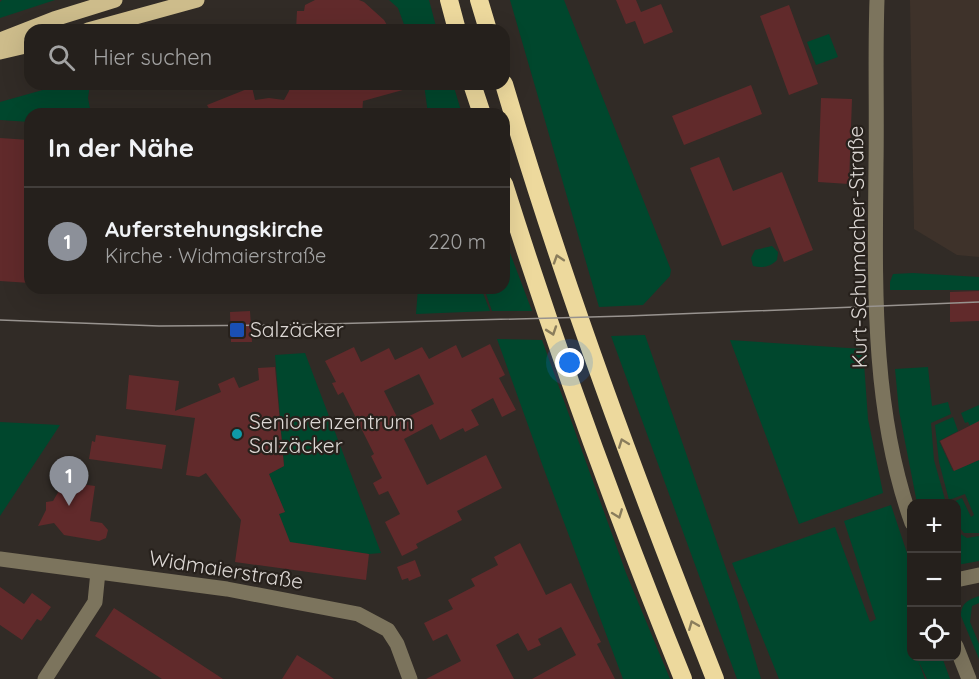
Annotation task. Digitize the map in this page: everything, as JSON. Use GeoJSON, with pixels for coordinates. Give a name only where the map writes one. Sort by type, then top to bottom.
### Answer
{"type":"FeatureCollection","features":[{"type":"Feature","properties":{"kind":"highway"},"geometry":{"type":"LineString","coordinates":[[449,0],[455,24]]}},
{"type":"Feature","properties":{"kind":"highway"},"geometry":{"type":"LineString","coordinates":[[479,0],[486,24]]}},
{"type":"Feature","properties":{"kind":"highway"},"geometry":{"type":"LineString","coordinates":[[474,90],[480,108]]}},
{"type":"Feature","properties":{"kind":"highway"},"geometry":{"type":"LineString","coordinates":[[506,90],[560,264],[600,382],[715,679]]}},
{"type":"Feature","properties":{"kind":"highway"},"geometry":{"type":"LineString","coordinates":[[510,202],[578,404],[634,556],[683,679]]}},
{"type":"Feature","properties":{"kind":"main road"},"geometry":{"type":"LineString","coordinates":[[56,24],[116,0]]}},
{"type":"Feature","properties":{"kind":"main road"},"geometry":{"type":"LineString","coordinates":[[110,24],[197,0]]}},
{"type":"Feature","properties":{"kind":"main road"},"geometry":{"type":"LineString","coordinates":[[0,40],[24,33]]}},
{"type":"Feature","properties":{"kind":"main road"},"geometry":{"type":"LineString","coordinates":[[0,52],[24,46]]}},
{"type":"Feature","properties":{"kind":"street","name":"Kurt-Schumacher-Straße"},"geometry":{"type":"LineString","coordinates":[[866,0],[875,38]]}},
{"type":"Feature","properties":{"kind":"street","name":"Kurt-Schumacher-Straße"},"geometry":{"type":"LineString","coordinates":[[877,0],[875,240],[879,350],[888,434],[901,494],[907,510]]}},
{"type":"Feature","properties":{"kind":"street","name":"Widmaierstraße"},"geometry":{"type":"LineString","coordinates":[[0,559],[227,589],[358,615],[388,630],[397,644],[410,679]]}},
{"type":"Feature","properties":{"kind":"street"},"geometry":{"type":"LineString","coordinates":[[45,679],[95,602],[98,572]]}},
{"type":"Feature","properties":{"kind":"street"},"geometry":{"type":"LineString","coordinates":[[961,579],[979,575]]}},
{"type":"Feature","properties":{"kind":"street"},"geometry":{"type":"LineString","coordinates":[[961,657],[969,679]]}},
{"type":"Feature","properties":{"kind":"shaded area"},"geometry":{"type":"Polygon","coordinates":[[[910,0],[979,0],[979,257],[957,255],[914,229],[910,0]]]}},
{"type":"Feature","properties":{"kind":"green space"},"geometry":{"type":"Polygon","coordinates":[[[2,0],[55,0],[0,18],[2,0]]]}},
{"type":"Feature","properties":{"kind":"green space"},"geometry":{"type":"Polygon","coordinates":[[[389,0],[429,0],[435,24],[404,24],[398,8],[389,0]]]}},
{"type":"Feature","properties":{"kind":"green space"},"geometry":{"type":"Polygon","coordinates":[[[510,0],[564,0],[671,270],[670,276],[643,305],[599,307],[510,0]]]}},
{"type":"Feature","properties":{"kind":"green space"},"geometry":{"type":"Polygon","coordinates":[[[829,34],[838,57],[816,65],[807,42],[829,34]]]}},
{"type":"Feature","properties":{"kind":"green space"},"geometry":{"type":"Polygon","coordinates":[[[43,90],[89,90],[90,108],[24,108],[24,122],[0,120],[0,102],[43,90]]]}},
{"type":"Feature","properties":{"kind":"green space"},"geometry":{"type":"Polygon","coordinates":[[[425,90],[455,90],[460,108],[427,108],[425,90]]]}},
{"type":"Feature","properties":{"kind":"green space"},"geometry":{"type":"Polygon","coordinates":[[[772,246],[778,252],[777,260],[766,266],[753,266],[751,258],[755,250],[772,246]]]}},
{"type":"Feature","properties":{"kind":"green space"},"geometry":{"type":"Polygon","coordinates":[[[510,253],[532,311],[492,311],[486,294],[510,294],[510,253]]]}},
{"type":"Feature","properties":{"kind":"green space"},"geometry":{"type":"Polygon","coordinates":[[[893,274],[979,277],[979,290],[890,290],[893,274]]]}},
{"type":"Feature","properties":{"kind":"green space"},"geometry":{"type":"Polygon","coordinates":[[[418,294],[483,294],[490,311],[416,314],[418,294]]]}},
{"type":"Feature","properties":{"kind":"green space"},"geometry":{"type":"Polygon","coordinates":[[[645,335],[738,603],[761,679],[737,679],[611,336],[645,335]]]}},
{"type":"Feature","properties":{"kind":"green space"},"geometry":{"type":"Polygon","coordinates":[[[497,339],[542,340],[626,573],[670,679],[623,679],[497,339]]]}},
{"type":"Feature","properties":{"kind":"green space"},"geometry":{"type":"Polygon","coordinates":[[[730,340],[863,349],[868,419],[883,493],[799,524],[730,340]]]}},
{"type":"Feature","properties":{"kind":"green space"},"geometry":{"type":"Polygon","coordinates":[[[305,353],[381,553],[369,554],[287,542],[287,535],[279,514],[285,512],[269,474],[284,466],[275,355],[305,353]]]}},
{"type":"Feature","properties":{"kind":"green space"},"geometry":{"type":"Polygon","coordinates":[[[928,367],[932,406],[948,402],[951,414],[931,423],[934,460],[945,499],[916,499],[899,411],[895,369],[928,367]]]}},
{"type":"Feature","properties":{"kind":"green space"},"geometry":{"type":"Polygon","coordinates":[[[979,405],[979,423],[972,430],[968,422],[965,423],[961,413],[979,405]]]}},
{"type":"Feature","properties":{"kind":"green space"},"geometry":{"type":"Polygon","coordinates":[[[953,417],[958,431],[939,441],[953,471],[979,460],[979,533],[964,533],[961,529],[960,499],[962,498],[971,517],[974,515],[965,494],[949,499],[939,462],[935,425],[953,417]]]}},
{"type":"Feature","properties":{"kind":"green space"},"geometry":{"type":"Polygon","coordinates":[[[0,422],[60,425],[0,516],[0,422]]]}},
{"type":"Feature","properties":{"kind":"green space"},"geometry":{"type":"Polygon","coordinates":[[[891,505],[907,553],[907,661],[918,661],[925,679],[779,679],[732,563],[835,527],[870,622],[876,619],[844,521],[891,505]]]}},
{"type":"Feature","properties":{"kind":"green space"},"geometry":{"type":"Polygon","coordinates":[[[961,534],[967,538],[979,536],[979,561],[961,564],[961,534]]]}},
{"type":"Feature","properties":{"kind":"green space"},"geometry":{"type":"Polygon","coordinates":[[[979,596],[979,603],[972,606],[970,622],[979,644],[979,659],[961,616],[962,608],[979,596]]]}},
{"type":"Feature","properties":{"kind":"green space"},"geometry":{"type":"Polygon","coordinates":[[[918,661],[943,661],[950,679],[927,679],[918,661]]]}},
{"type":"Feature","properties":{"kind":"building"},"geometry":{"type":"Polygon","coordinates":[[[315,0],[359,0],[386,24],[296,24],[297,11],[304,11],[305,5],[315,0]]]}},
{"type":"Feature","properties":{"kind":"building"},"geometry":{"type":"Polygon","coordinates":[[[616,0],[636,0],[641,12],[661,4],[673,32],[644,44],[635,21],[626,24],[616,0]]]}},
{"type":"Feature","properties":{"kind":"building"},"geometry":{"type":"Polygon","coordinates":[[[789,5],[818,84],[789,95],[760,16],[789,5]]]}},
{"type":"Feature","properties":{"kind":"building"},"geometry":{"type":"Polygon","coordinates":[[[751,85],[762,114],[684,145],[672,116],[751,85]]]}},
{"type":"Feature","properties":{"kind":"building"},"geometry":{"type":"Polygon","coordinates":[[[244,90],[253,90],[255,100],[269,98],[284,100],[289,91],[403,90],[363,101],[362,108],[209,108],[207,105],[244,90]]]}},
{"type":"Feature","properties":{"kind":"building"},"geometry":{"type":"Polygon","coordinates":[[[821,98],[852,99],[849,184],[818,182],[821,98]]]}},
{"type":"Feature","properties":{"kind":"building"},"geometry":{"type":"Polygon","coordinates":[[[0,138],[24,140],[24,283],[0,281],[0,138]]]}},
{"type":"Feature","properties":{"kind":"building"},"geometry":{"type":"Polygon","coordinates":[[[719,157],[733,191],[782,172],[813,250],[784,262],[770,227],[722,246],[690,168],[719,157]]]}},
{"type":"Feature","properties":{"kind":"building"},"geometry":{"type":"Polygon","coordinates":[[[979,291],[979,321],[950,322],[950,292],[979,291]]]}},
{"type":"Feature","properties":{"kind":"building"},"geometry":{"type":"Polygon","coordinates":[[[250,311],[252,342],[231,342],[230,312],[250,311]]]}},
{"type":"Feature","properties":{"kind":"building"},"geometry":{"type":"Polygon","coordinates":[[[490,344],[505,375],[499,378],[516,410],[502,417],[493,398],[471,410],[479,425],[465,432],[463,428],[440,440],[432,424],[404,439],[427,485],[486,455],[502,488],[457,511],[462,520],[416,544],[418,548],[402,556],[385,522],[400,514],[388,491],[379,495],[373,483],[382,478],[371,456],[374,454],[343,392],[338,395],[332,383],[336,382],[325,361],[354,347],[361,362],[389,348],[395,360],[422,347],[429,359],[456,345],[462,358],[490,344]],[[419,374],[384,391],[399,421],[434,404],[419,374]]]}},
{"type":"Feature","properties":{"kind":"building","name":"Seniorenzentrum Salzäcker"},"geometry":{"type":"Polygon","coordinates":[[[275,367],[284,466],[269,474],[285,512],[279,514],[290,542],[369,554],[366,580],[235,562],[241,520],[206,473],[199,477],[186,475],[195,418],[126,409],[129,375],[179,381],[175,411],[221,392],[218,384],[234,377],[239,388],[259,380],[258,368],[275,367]]]}},
{"type":"Feature","properties":{"kind":"building"},"geometry":{"type":"Polygon","coordinates":[[[979,421],[979,460],[954,471],[940,441],[979,421]]]}},
{"type":"Feature","properties":{"kind":"building"},"geometry":{"type":"Polygon","coordinates":[[[96,435],[166,445],[162,469],[89,459],[92,441],[95,442],[96,435]]]}},
{"type":"Feature","properties":{"kind":"building"},"geometry":{"type":"Polygon","coordinates":[[[67,477],[73,483],[95,486],[90,521],[102,523],[108,530],[106,538],[99,541],[64,535],[54,523],[38,526],[46,510],[46,502],[53,501],[67,477]]]}},
{"type":"Feature","properties":{"kind":"building"},"geometry":{"type":"Polygon","coordinates":[[[520,543],[546,595],[571,583],[601,642],[597,644],[615,679],[532,679],[576,655],[561,627],[538,639],[541,645],[528,651],[518,633],[496,645],[514,679],[426,679],[461,661],[447,634],[433,641],[424,623],[453,609],[448,600],[475,586],[471,579],[498,565],[494,557],[520,543]]]}},
{"type":"Feature","properties":{"kind":"building"},"geometry":{"type":"Polygon","coordinates":[[[415,560],[421,576],[409,581],[408,578],[402,580],[397,567],[415,560]]]}},
{"type":"Feature","properties":{"kind":"building"},"geometry":{"type":"Polygon","coordinates":[[[0,587],[24,604],[32,593],[51,607],[41,621],[37,619],[22,640],[0,625],[0,587]]]}},
{"type":"Feature","properties":{"kind":"building"},"geometry":{"type":"Polygon","coordinates":[[[114,608],[223,679],[162,679],[95,636],[114,608]]]}},
{"type":"Feature","properties":{"kind":"building"},"geometry":{"type":"Polygon","coordinates":[[[297,655],[318,668],[334,679],[282,679],[297,655]]]}},
{"type":"Feature","properties":{"kind":"tram line"},"geometry":{"type":"LineString","coordinates":[[0,320],[159,326],[288,325],[627,316],[979,302]]}},
{"type":"Feature","properties":{"kind":"place","name":"Salzäcker"},"geometry":{"type":"Point","coordinates":[237,330]}},
{"type":"Feature","properties":{"kind":"place","name":"Seniorenzentrum Salzäcker"},"geometry":{"type":"Point","coordinates":[237,434]}},
{"type":"Feature","properties":{"kind":"place","name":"Auferstehungskirche"},"geometry":{"type":"Point","coordinates":[69,506]}}]}
